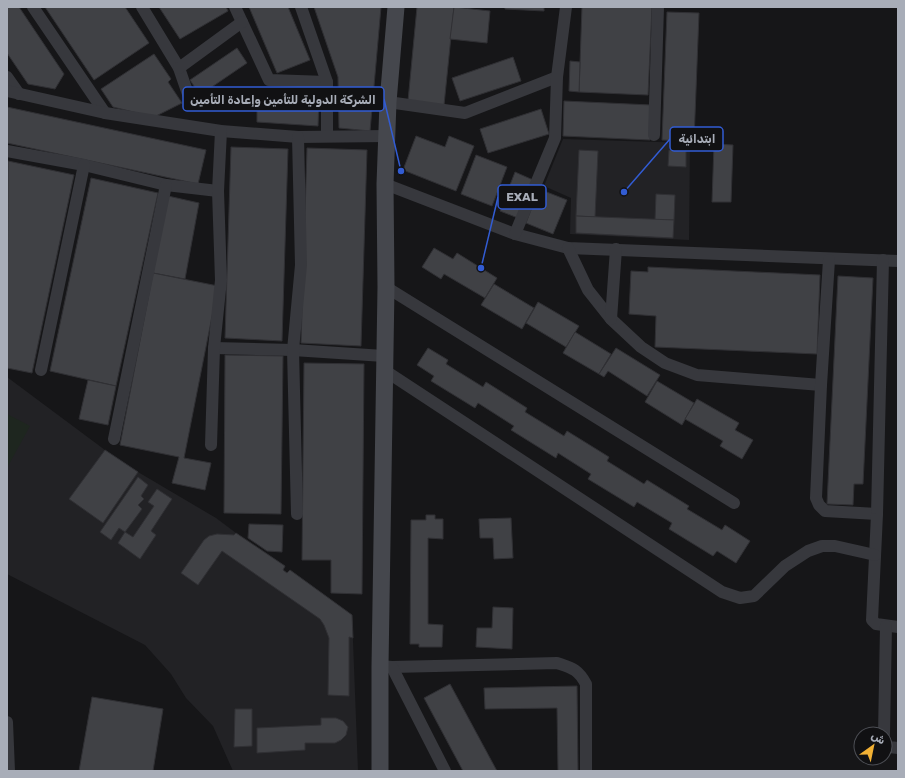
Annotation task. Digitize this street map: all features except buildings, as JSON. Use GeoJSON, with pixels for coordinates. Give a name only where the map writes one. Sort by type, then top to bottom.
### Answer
{"type":"FeatureCollection","features":[{"type":"Feature","properties":{"kind":"street"},"geometry":{"type":"LineString","coordinates":[[33,7],[105,113]]}},
{"type":"Feature","properties":{"kind":"street"},"geometry":{"type":"LineString","coordinates":[[142,7],[179,68],[189,97]]}},
{"type":"Feature","properties":{"kind":"street"},"geometry":{"type":"LineString","coordinates":[[235,7],[269,80],[327,82]]}},
{"type":"Feature","properties":{"kind":"street"},"geometry":{"type":"LineString","coordinates":[[301,7],[327,82],[327,136]]}},
{"type":"Feature","properties":{"kind":"street"},"geometry":{"type":"LineString","coordinates":[[380,771],[386,666],[384,363],[386,287],[385,184],[388,102],[396,7]]}},
{"type":"Feature","properties":{"kind":"street"},"geometry":{"type":"LineString","coordinates":[[515,234],[555,138],[557,77],[566,7]]}},
{"type":"Feature","properties":{"kind":"street"},"geometry":{"type":"LineString","coordinates":[[654,135],[658,7]]}},
{"type":"Feature","properties":{"kind":"street"},"geometry":{"type":"LineString","coordinates":[[179,68],[242,22]]}},
{"type":"Feature","properties":{"kind":"street"},"geometry":{"type":"LineString","coordinates":[[7,77],[20,94]]}},
{"type":"Feature","properties":{"kind":"street"},"geometry":{"type":"LineString","coordinates":[[388,102],[465,113],[557,77]]}},
{"type":"Feature","properties":{"kind":"street"},"geometry":{"type":"LineString","coordinates":[[7,91],[105,113],[221,131],[298,136],[387,136]]}},
{"type":"Feature","properties":{"kind":"street"},"geometry":{"type":"LineString","coordinates":[[211,445],[214,348],[221,280],[218,191],[221,131]]}},
{"type":"Feature","properties":{"kind":"street"},"geometry":{"type":"LineString","coordinates":[[297,514],[294,350],[301,265],[298,136]]}},
{"type":"Feature","properties":{"kind":"street"},"geometry":{"type":"LineString","coordinates":[[7,151],[84,165],[166,184],[218,191]]}},
{"type":"Feature","properties":{"kind":"street"},"geometry":{"type":"LineString","coordinates":[[41,370],[84,165]]}},
{"type":"Feature","properties":{"kind":"street"},"geometry":{"type":"LineString","coordinates":[[114,439],[166,184]]}},
{"type":"Feature","properties":{"kind":"street"},"geometry":{"type":"LineString","coordinates":[[385,184],[515,234],[568,248],[616,249],[829,260],[898,261]]}},
{"type":"Feature","properties":{"kind":"street"},"geometry":{"type":"LineString","coordinates":[[568,248],[588,290],[611,319],[640,347],[665,362],[697,375],[821,385]]}},
{"type":"Feature","properties":{"kind":"street"},"geometry":{"type":"LineString","coordinates":[[611,319],[616,249]]}},
{"type":"Feature","properties":{"kind":"street"},"geometry":{"type":"LineString","coordinates":[[829,260],[816,498],[819,505],[825,511],[877,514]]}},
{"type":"Feature","properties":{"kind":"street"},"geometry":{"type":"LineString","coordinates":[[884,260],[877,514],[872,620],[876,624],[892,626],[885,726]]}},
{"type":"Feature","properties":{"kind":"street"},"geometry":{"type":"LineString","coordinates":[[386,287],[734,502]]}},
{"type":"Feature","properties":{"kind":"street"},"geometry":{"type":"LineString","coordinates":[[214,348],[294,350],[384,363],[722,592],[740,598],[754,596],[785,566],[808,551],[822,546],[835,546],[875,555]]}},
{"type":"Feature","properties":{"kind":"street"},"geometry":{"type":"LineString","coordinates":[[386,666],[557,663],[572,668],[581,674],[586,684],[586,771]]}},
{"type":"Feature","properties":{"kind":"street"},"geometry":{"type":"LineString","coordinates":[[386,666],[445,771]]}},
{"type":"Feature","properties":{"kind":"street"},"geometry":{"type":"LineString","coordinates":[[7,728],[9,771]]}},
{"type":"Feature","properties":{"kind":"shaded area"},"geometry":{"type":"Polygon","coordinates":[[[563,139],[690,143],[689,240],[570,234],[571,198],[544,186],[563,139]]]}},
{"type":"Feature","properties":{"kind":"shaded area"},"geometry":{"type":"Polygon","coordinates":[[[7,377],[105,450],[138,472],[216,518],[285,566],[283,570],[287,573],[290,570],[352,615],[358,771],[233,771],[213,726],[186,698],[171,674],[145,645],[7,574],[7,377]]]}},
{"type":"Feature","properties":{"kind":"shaded area"},"geometry":{"type":"Polygon","coordinates":[[[7,414],[30,426],[7,468],[7,414]]]}},
{"type":"Feature","properties":{"kind":"place","name":"الشركة الدولية للتأمين وإعادة التأمين"},"geometry":{"type":"Point","coordinates":[401,171]}},
{"type":"Feature","properties":{"kind":"place","name":"ابتدائية"},"geometry":{"type":"Point","coordinates":[624,192]}},
{"type":"Feature","properties":{"kind":"place","name":"EXAL"},"geometry":{"type":"Point","coordinates":[481,268]}}]}
